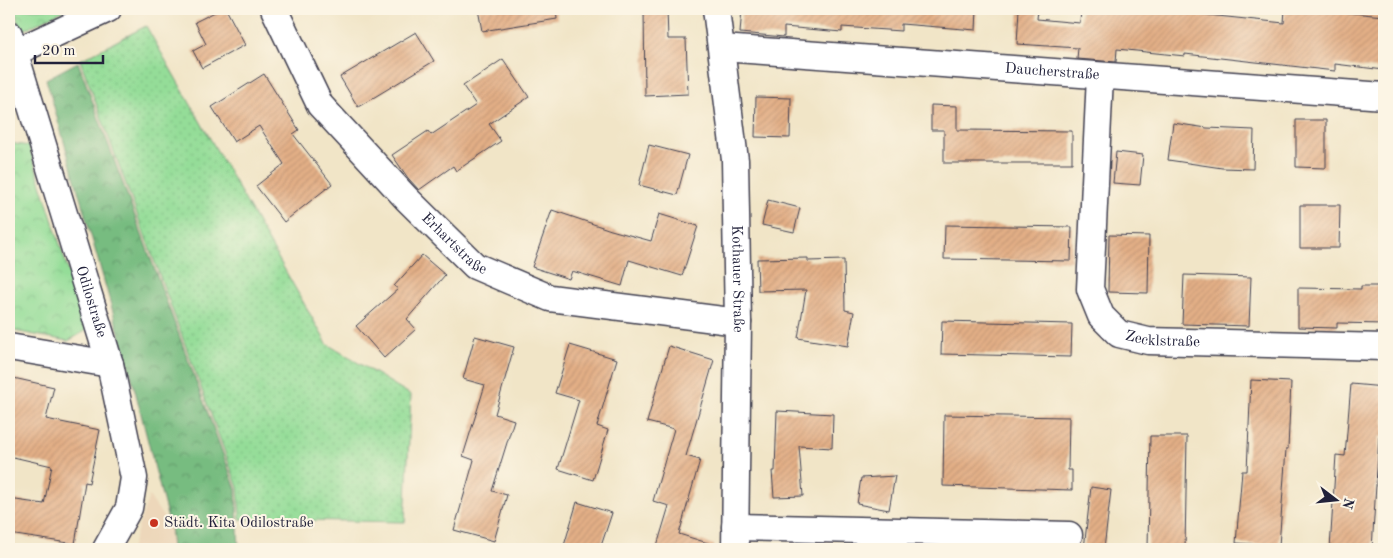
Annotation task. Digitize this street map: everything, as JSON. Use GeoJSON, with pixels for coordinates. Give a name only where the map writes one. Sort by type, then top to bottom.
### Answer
{"type":"FeatureCollection","features":[{"type":"Feature","properties":{"kind":"street"},"geometry":{"type":"LineString","coordinates":[[10,48],[108,9]]}},
{"type":"Feature","properties":{"kind":"street","name":"Erhartstraße"},"geometry":{"type":"LineString","coordinates":[[274,9],[320,105],[407,199],[475,266],[550,298],[738,322]]}},
{"type":"Feature","properties":{"kind":"street","name":"Kothauer Straße"},"geometry":{"type":"LineString","coordinates":[[716,9],[735,160],[738,322],[735,538]]}},
{"type":"Feature","properties":{"kind":"street","name":"Odilostraße"},"geometry":{"type":"LineString","coordinates":[[10,48],[110,364],[134,478],[129,508],[106,549]]}},
{"type":"Feature","properties":{"kind":"street","name":"Daucherstraße"},"geometry":{"type":"LineString","coordinates":[[722,48],[1384,96]]}},
{"type":"Feature","properties":{"kind":"street","name":"Zecklstraße"},"geometry":{"type":"LineString","coordinates":[[1100,76],[1090,289],[1102,316],[1119,334],[1148,340],[1384,347]]}},
{"type":"Feature","properties":{"kind":"street"},"geometry":{"type":"LineString","coordinates":[[9,347],[110,364]]}},
{"type":"Feature","properties":{"kind":"street"},"geometry":{"type":"LineString","coordinates":[[735,538],[1068,535]]}},
{"type":"Feature","properties":{"kind":"shaded area","name":"Städt. Kita Odilostraße"},"geometry":{"type":"Polygon","coordinates":[[[149,496],[170,527],[172,549],[131,549],[149,496]]]}},
{"type":"Feature","properties":{"kind":"green space"},"geometry":{"type":"Polygon","coordinates":[[[15,9],[67,9],[20,32],[15,9]]]}},
{"type":"Feature","properties":{"kind":"green space"},"geometry":{"type":"Polygon","coordinates":[[[146,26],[327,344],[411,395],[405,522],[240,519],[238,488],[80,60],[146,26]]]}},
{"type":"Feature","properties":{"kind":"green space"},"geometry":{"type":"Polygon","coordinates":[[[78,62],[236,489],[239,549],[172,549],[170,527],[130,371],[46,79],[78,62]]]}},
{"type":"Feature","properties":{"kind":"green space"},"geometry":{"type":"Polygon","coordinates":[[[9,143],[29,146],[87,330],[68,341],[9,330],[9,143]]]}},
{"type":"Feature","properties":{"kind":"building"},"geometry":{"type":"Polygon","coordinates":[[[221,9],[226,9],[245,45],[202,68],[193,51],[206,44],[195,22],[221,9]]]}},
{"type":"Feature","properties":{"kind":"building"},"geometry":{"type":"Polygon","coordinates":[[[478,9],[556,9],[557,19],[482,31],[478,9]]]}},
{"type":"Feature","properties":{"kind":"building"},"geometry":{"type":"Polygon","coordinates":[[[644,9],[667,9],[668,39],[686,39],[688,94],[645,96],[644,9]]]}},
{"type":"Feature","properties":{"kind":"building"},"geometry":{"type":"Polygon","coordinates":[[[742,9],[977,9],[976,30],[901,24],[901,31],[842,27],[842,32],[784,27],[784,37],[740,33],[742,9]]]}},
{"type":"Feature","properties":{"kind":"building"},"geometry":{"type":"Polygon","coordinates":[[[1019,9],[1038,9],[1037,19],[1080,23],[1081,9],[1190,9],[1189,13],[1284,23],[1285,9],[1341,9],[1341,12],[1384,16],[1384,70],[1335,64],[1335,71],[1185,54],[1185,56],[1117,49],[1116,62],[1077,59],[1078,48],[1017,44],[1019,9]]]}},
{"type":"Feature","properties":{"kind":"building"},"geometry":{"type":"Polygon","coordinates":[[[416,32],[434,61],[358,107],[340,77],[416,32]]]}},
{"type":"Feature","properties":{"kind":"building"},"geometry":{"type":"Polygon","coordinates":[[[503,59],[529,97],[489,124],[501,141],[456,171],[453,166],[419,190],[392,155],[428,131],[431,135],[476,105],[463,86],[503,59]]]}},
{"type":"Feature","properties":{"kind":"building"},"geometry":{"type":"Polygon","coordinates":[[[264,74],[299,130],[293,134],[332,184],[284,222],[256,186],[284,164],[259,126],[234,142],[212,107],[264,74]]]}},
{"type":"Feature","properties":{"kind":"building"},"geometry":{"type":"Polygon","coordinates":[[[756,97],[791,98],[790,138],[755,137],[756,97]]]}},
{"type":"Feature","properties":{"kind":"building"},"geometry":{"type":"Polygon","coordinates":[[[931,105],[957,106],[957,130],[1072,131],[1072,163],[944,163],[944,130],[931,130],[931,105]]]}},
{"type":"Feature","properties":{"kind":"building"},"geometry":{"type":"Polygon","coordinates":[[[1296,120],[1326,120],[1326,168],[1296,167],[1296,120]]]}},
{"type":"Feature","properties":{"kind":"building"},"geometry":{"type":"Polygon","coordinates":[[[1173,123],[1207,128],[1254,130],[1253,169],[1222,168],[1168,160],[1173,123]]]}},
{"type":"Feature","properties":{"kind":"building"},"geometry":{"type":"Polygon","coordinates":[[[649,145],[688,155],[677,195],[639,185],[649,145]]]}},
{"type":"Feature","properties":{"kind":"building"},"geometry":{"type":"Polygon","coordinates":[[[1116,152],[1143,155],[1140,185],[1113,183],[1116,152]]]}},
{"type":"Feature","properties":{"kind":"building"},"geometry":{"type":"Polygon","coordinates":[[[768,200],[800,208],[794,232],[762,225],[768,200]]]}},
{"type":"Feature","properties":{"kind":"building"},"geometry":{"type":"Polygon","coordinates":[[[1300,205],[1340,205],[1339,248],[1300,248],[1300,205]]]}},
{"type":"Feature","properties":{"kind":"building"},"geometry":{"type":"Polygon","coordinates":[[[552,210],[651,241],[659,214],[698,226],[682,276],[629,260],[622,286],[572,271],[569,279],[532,267],[552,210]]]}},
{"type":"Feature","properties":{"kind":"building"},"geometry":{"type":"Polygon","coordinates":[[[945,225],[1072,227],[1071,261],[944,259],[945,225]]]}},
{"type":"Feature","properties":{"kind":"building"},"geometry":{"type":"Polygon","coordinates":[[[1109,235],[1149,236],[1148,293],[1108,292],[1109,235]]]}},
{"type":"Feature","properties":{"kind":"building"},"geometry":{"type":"Polygon","coordinates":[[[422,255],[445,275],[407,319],[416,329],[384,358],[356,326],[398,289],[394,286],[422,255]]]}},
{"type":"Feature","properties":{"kind":"building"},"geometry":{"type":"Polygon","coordinates":[[[808,258],[808,261],[844,260],[845,310],[854,312],[848,346],[798,338],[806,290],[758,291],[757,259],[808,258]]]}},
{"type":"Feature","properties":{"kind":"building"},"geometry":{"type":"Polygon","coordinates":[[[1184,275],[1251,277],[1249,326],[1182,324],[1184,275]]]}},
{"type":"Feature","properties":{"kind":"building"},"geometry":{"type":"Polygon","coordinates":[[[1361,286],[1384,286],[1384,324],[1337,323],[1337,328],[1298,327],[1298,288],[1361,289],[1361,286]]]}},
{"type":"Feature","properties":{"kind":"building"},"geometry":{"type":"Polygon","coordinates":[[[942,321],[1072,324],[1071,357],[941,354],[942,321]]]}},
{"type":"Feature","properties":{"kind":"building"},"geometry":{"type":"Polygon","coordinates":[[[475,336],[514,347],[495,414],[514,420],[492,491],[507,495],[494,541],[454,530],[474,460],[463,456],[485,385],[463,379],[475,336]]]}},
{"type":"Feature","properties":{"kind":"building"},"geometry":{"type":"Polygon","coordinates":[[[570,345],[617,359],[597,426],[608,430],[593,480],[558,469],[579,400],[555,393],[570,345]]]}},
{"type":"Feature","properties":{"kind":"building"},"geometry":{"type":"Polygon","coordinates":[[[669,346],[714,360],[686,456],[700,460],[679,534],[714,545],[714,549],[656,549],[669,506],[653,501],[674,429],[647,422],[669,346]]]}},
{"type":"Feature","properties":{"kind":"building"},"geometry":{"type":"Polygon","coordinates":[[[9,377],[54,387],[46,419],[100,430],[89,483],[85,482],[75,544],[9,534],[9,499],[44,504],[52,466],[9,456],[9,377]]]}},
{"type":"Feature","properties":{"kind":"building"},"geometry":{"type":"Polygon","coordinates":[[[1251,380],[1291,382],[1288,449],[1286,449],[1279,546],[1236,543],[1242,471],[1247,471],[1251,380]]]}},
{"type":"Feature","properties":{"kind":"building"},"geometry":{"type":"Polygon","coordinates":[[[1351,384],[1384,387],[1384,437],[1379,437],[1372,549],[1330,549],[1336,455],[1345,456],[1351,384]]]}},
{"type":"Feature","properties":{"kind":"building"},"geometry":{"type":"Polygon","coordinates":[[[777,411],[833,414],[832,448],[799,446],[803,496],[774,497],[772,471],[775,471],[777,411]]]}},
{"type":"Feature","properties":{"kind":"building"},"geometry":{"type":"Polygon","coordinates":[[[944,415],[1069,417],[1068,470],[1072,470],[1072,490],[943,486],[944,415]]]}},
{"type":"Feature","properties":{"kind":"building"},"geometry":{"type":"Polygon","coordinates":[[[1150,436],[1187,436],[1185,549],[1148,549],[1150,436]]]}},
{"type":"Feature","properties":{"kind":"building"},"geometry":{"type":"Polygon","coordinates":[[[895,476],[889,510],[857,504],[861,478],[895,476]]]}},
{"type":"Feature","properties":{"kind":"building"},"geometry":{"type":"Polygon","coordinates":[[[1091,487],[1111,490],[1104,549],[1084,549],[1091,487]]]}},
{"type":"Feature","properties":{"kind":"building"},"geometry":{"type":"Polygon","coordinates":[[[577,502],[612,513],[600,549],[563,549],[577,502]]]}},
{"type":"Feature","properties":{"kind":"place","name":"Städt. Kita Odilostraße"},"geometry":{"type":"Point","coordinates":[154,523]}}]}
